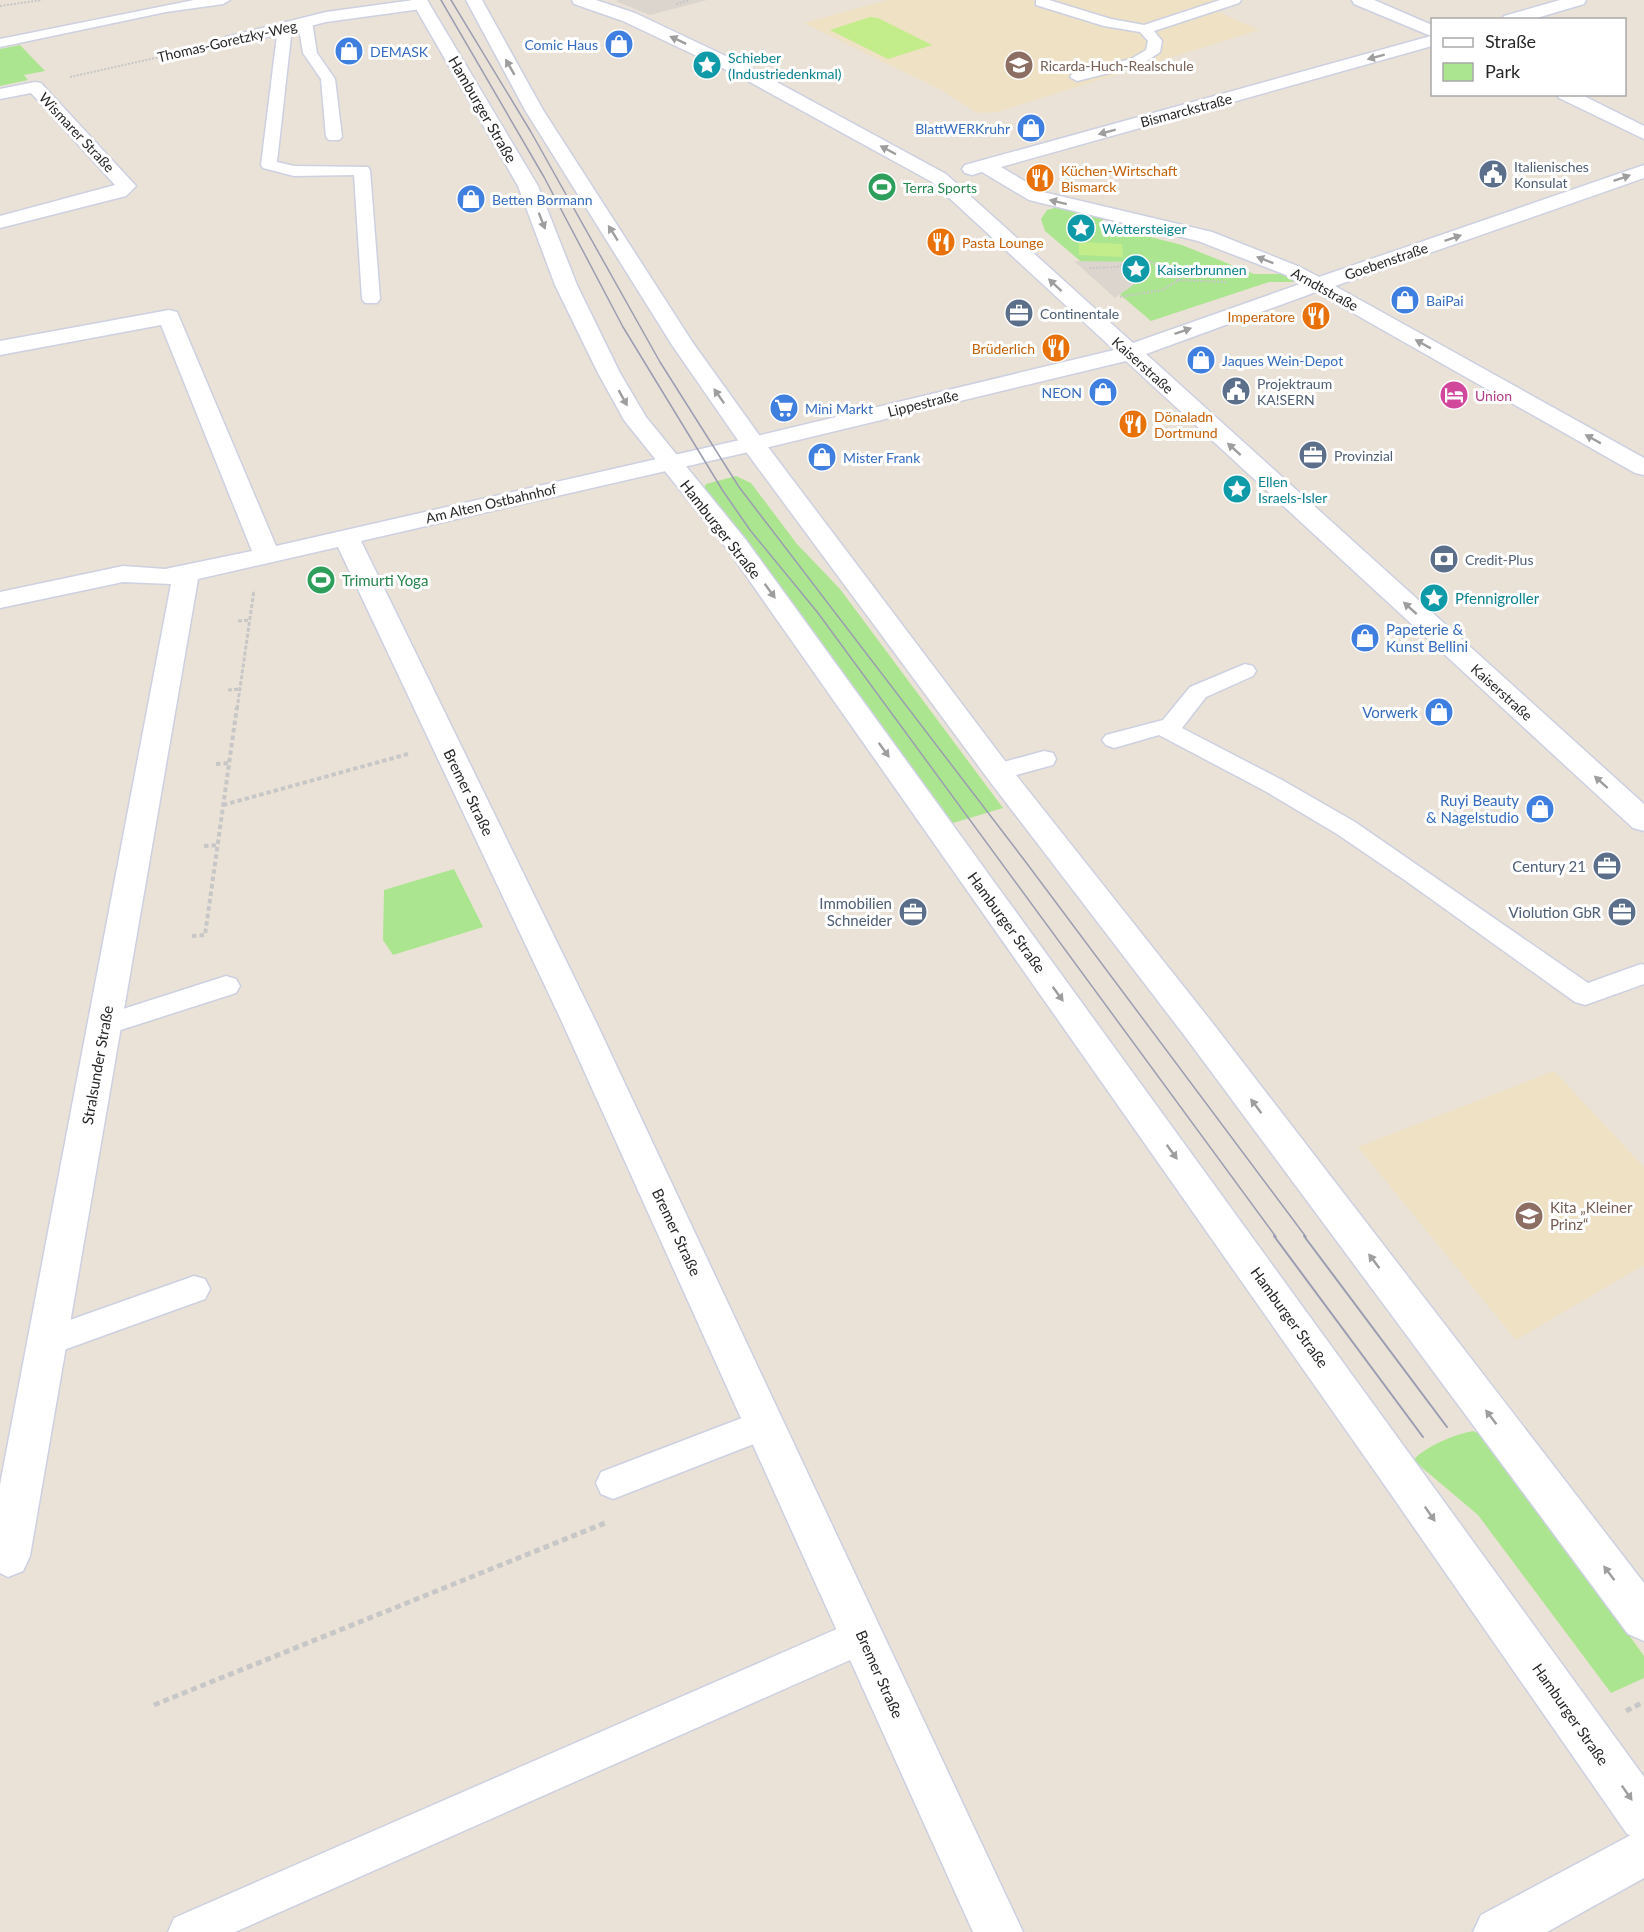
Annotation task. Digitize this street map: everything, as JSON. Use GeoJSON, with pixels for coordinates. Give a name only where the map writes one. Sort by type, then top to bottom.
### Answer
{"type":"FeatureCollection","features":[{"type":"Feature","properties":{"kind":"street"},"geometry":{"type":"LineString","coordinates":[[474,0],[534,110],[683,345],[753,444],[998,772],[1198,1030],[1644,1619]]}},
{"type":"Feature","properties":{"kind":"street"},"geometry":{"type":"LineString","coordinates":[[1360,0],[1431,31]]}},
{"type":"Feature","properties":{"kind":"street"},"geometry":{"type":"LineString","coordinates":[[1517,18],[1578,0]]}},
{"type":"Feature","properties":{"kind":"street","name":"Kaiserstraße"},"geometry":{"type":"LineString","coordinates":[[587,1],[629,17],[743,71],[939,178],[1644,821]]}},
{"type":"Feature","properties":{"kind":"street","name":"Thomas-Goretzky-Weg"},"geometry":{"type":"LineString","coordinates":[[232,41],[326,17],[420,2]]}},
{"type":"Feature","properties":{"kind":"street","name":"Hamburger Straße"},"geometry":{"type":"LineString","coordinates":[[420,2],[528,186],[566,285],[609,373],[636,420],[757,573],[1390,1456],[1644,1817]]}},
{"type":"Feature","properties":{"kind":"street","name":"Bismarckstraße"},"geometry":{"type":"LineString","coordinates":[[939,178],[1431,42]]}},
{"type":"Feature","properties":{"kind":"street","name":"Wismarer Straße"},"geometry":{"type":"LineString","coordinates":[[0,94],[35,87],[126,186],[119,192],[0,222]]}},
{"type":"Feature","properties":{"kind":"street"},"geometry":{"type":"LineString","coordinates":[[1569,96],[1644,133]]}},
{"type":"Feature","properties":{"kind":"street","name":"Arndtstraße"},"geometry":{"type":"LineString","coordinates":[[985,166],[1036,196],[1205,236],[1293,271],[1644,468]]}},
{"type":"Feature","properties":{"kind":"street","name":"Goebenstraße"},"geometry":{"type":"LineString","coordinates":[[1129,353],[1164,338],[1644,171]]}},
{"type":"Feature","properties":{"kind":"street"},"geometry":{"type":"LineString","coordinates":[[0,348],[169,316],[266,554]]}},
{"type":"Feature","properties":{"kind":"street","name":"Lippestraße"},"geometry":{"type":"LineString","coordinates":[[716,452],[1129,353]]}},
{"type":"Feature","properties":{"kind":"street","name":"Am Alten Ostbahnhof"},"geometry":{"type":"LineString","coordinates":[[0,600],[123,574],[165,577],[186,574],[716,452]]}},
{"type":"Feature","properties":{"kind":"street","name":"Bremer Straße"},"geometry":{"type":"LineString","coordinates":[[346,536],[579,1022],[998,1932]]}},
{"type":"Feature","properties":{"kind":"street","name":"Stralsunder Straße"},"geometry":{"type":"LineString","coordinates":[[8,1556],[186,574]]}},
{"type":"Feature","properties":{"kind":"street"},"geometry":{"type":"LineString","coordinates":[[1498,1932],[1644,1852]]}},
{"type":"Feature","properties":{"kind":"lane"},"geometry":{"type":"LineString","coordinates":[[0,44],[166,9],[223,0]]}},
{"type":"Feature","properties":{"kind":"lane"},"geometry":{"type":"LineString","coordinates":[[1041,2],[1109,23],[1144,29],[1234,0]]}},
{"type":"Feature","properties":{"kind":"lane"},"geometry":{"type":"LineString","coordinates":[[305,22],[310,53],[328,78],[334,137]]}},
{"type":"Feature","properties":{"kind":"lane"},"geometry":{"type":"LineString","coordinates":[[285,27],[269,165],[294,171],[362,170],[371,299]]}},
{"type":"Feature","properties":{"kind":"lane"},"geometry":{"type":"LineString","coordinates":[[1077,77],[1136,62],[1153,52],[1155,41],[1144,29]]}},
{"type":"Feature","properties":{"kind":"lane"},"geometry":{"type":"LineString","coordinates":[[1167,730],[1198,692],[1245,671]]}},
{"type":"Feature","properties":{"kind":"lane"},"geometry":{"type":"LineString","coordinates":[[1114,740],[1161,727],[1232,762],[1374,846],[1585,995],[1641,974]]}},
{"type":"Feature","properties":{"kind":"lane"},"geometry":{"type":"LineString","coordinates":[[998,772],[1044,759]]}},
{"type":"Feature","properties":{"kind":"lane"},"geometry":{"type":"LineString","coordinates":[[105,1025],[226,986]]}},
{"type":"Feature","properties":{"kind":"lane"},"geometry":{"type":"LineString","coordinates":[[47,1342],[194,1289]]}},
{"type":"Feature","properties":{"kind":"lane"},"geometry":{"type":"LineString","coordinates":[[613,1483],[765,1424]]}},
{"type":"Feature","properties":{"kind":"lane"},"geometry":{"type":"LineString","coordinates":[[188,1932],[862,1636]]}},
{"type":"Feature","properties":{"kind":"path"},"geometry":{"type":"LineString","coordinates":[[0,6],[42,0]]}},
{"type":"Feature","properties":{"kind":"path","name":"Thomas-Goretzky-Weg"},"geometry":{"type":"LineString","coordinates":[[35,87],[232,41]]}},
{"type":"Feature","properties":{"kind":"path"},"geometry":{"type":"LineString","coordinates":[[1082,268],[1116,267],[1142,260],[1150,261],[1179,280],[1162,290],[1115,298]]}},
{"type":"Feature","properties":{"kind":"path"},"geometry":{"type":"LineString","coordinates":[[192,936],[205,935],[255,586]]}},
{"type":"Feature","properties":{"kind":"path"},"geometry":{"type":"LineString","coordinates":[[238,621],[250,620]]}},
{"type":"Feature","properties":{"kind":"path"},"geometry":{"type":"LineString","coordinates":[[228,690],[240,689]]}},
{"type":"Feature","properties":{"kind":"path"},"geometry":{"type":"LineString","coordinates":[[224,805],[446,744]]}},
{"type":"Feature","properties":{"kind":"path"},"geometry":{"type":"LineString","coordinates":[[216,764],[230,763]]}},
{"type":"Feature","properties":{"kind":"path"},"geometry":{"type":"LineString","coordinates":[[204,846],[218,845]]}},
{"type":"Feature","properties":{"kind":"path"},"geometry":{"type":"LineString","coordinates":[[154,1705],[614,1520]]}},
{"type":"Feature","properties":{"kind":"path"},"geometry":{"type":"LineString","coordinates":[[1626,1711],[1644,1702]]}},
{"type":"Feature","properties":{"kind":"shaded area"},"geometry":{"type":"Polygon","coordinates":[[[707,0],[650,15],[615,1],[707,0]]]}},
{"type":"Feature","properties":{"kind":"shaded area","name":"Ricarda-Huch-Realschule"},"geometry":{"type":"Polygon","coordinates":[[[888,0],[1244,0],[1218,12],[1259,30],[997,112],[977,113],[941,90],[804,23],[888,0]]]}},
{"type":"Feature","properties":{"kind":"shaded area"},"geometry":{"type":"Polygon","coordinates":[[[1074,261],[1138,262],[1151,270],[1139,274],[1139,281],[1115,298],[1074,261]]]}},
{"type":"Feature","properties":{"kind":"shaded area","name":"Kita „Kleiner Prinz“"},"geometry":{"type":"Polygon","coordinates":[[[1554,1071],[1644,1167],[1644,1265],[1516,1340],[1358,1147],[1554,1071]]]}},
{"type":"Feature","properties":{"kind":"green space"},"geometry":{"type":"Polygon","coordinates":[[[870,17],[878,18],[932,45],[888,59],[830,30],[870,17]]]}},
{"type":"Feature","properties":{"kind":"green space"},"geometry":{"type":"Polygon","coordinates":[[[20,45],[45,71],[24,75],[28,80],[0,86],[0,49],[20,45]]]}},
{"type":"Feature","properties":{"kind":"green space"},"geometry":{"type":"Polygon","coordinates":[[[1062,206],[1107,215],[1099,224],[1182,245],[1254,274],[1290,274],[1294,282],[1269,282],[1151,321],[1045,231],[1041,219],[1047,210],[1062,206]]]}},
{"type":"Feature","properties":{"kind":"green space"},"geometry":{"type":"Polygon","coordinates":[[[1079,242],[1122,244],[1123,257],[1079,255],[1079,242]]]}},
{"type":"Feature","properties":{"kind":"green space"},"geometry":{"type":"Polygon","coordinates":[[[736,476],[751,483],[797,544],[840,589],[1003,808],[953,823],[778,582],[704,488],[706,484],[736,476]]]}},
{"type":"Feature","properties":{"kind":"green space"},"geometry":{"type":"Polygon","coordinates":[[[454,869],[483,927],[393,955],[383,940],[384,890],[454,869]]]}},
{"type":"Feature","properties":{"kind":"green space"},"geometry":{"type":"Polygon","coordinates":[[[1473,1431],[1478,1433],[1644,1656],[1644,1678],[1611,1693],[1478,1515],[1413,1460],[1441,1441],[1473,1431]]]}},
{"type":"Feature","properties":{"kind":"tram line"},"geometry":{"type":"LineString","coordinates":[[441,0],[544,177],[623,327],[723,491],[750,530],[818,613],[1276,1237]]}},
{"type":"Feature","properties":{"kind":"tram line"},"geometry":{"type":"LineString","coordinates":[[451,0],[531,132],[660,362],[739,487],[1025,861],[1306,1237]]}},
{"type":"Feature","properties":{"kind":"tram line"},"geometry":{"type":"LineString","coordinates":[[1274,1236],[1423,1437]]}},
{"type":"Feature","properties":{"kind":"tram line"},"geometry":{"type":"LineString","coordinates":[[1304,1236],[1447,1427]]}},
{"type":"Feature","properties":{"kind":"place","name":"Comic Haus"},"geometry":{"type":"Point","coordinates":[619,44]}},
{"type":"Feature","properties":{"kind":"place","name":"DEMASK"},"geometry":{"type":"Point","coordinates":[349,51]}},
{"type":"Feature","properties":{"kind":"place","name":"Schieber (Industriedenkmal)"},"geometry":{"type":"Point","coordinates":[707,65]}},
{"type":"Feature","properties":{"kind":"place","name":"Ricarda-Huch-Realschule"},"geometry":{"type":"Point","coordinates":[1019,65]}},
{"type":"Feature","properties":{"kind":"place","name":"BlattWERKruhr"},"geometry":{"type":"Point","coordinates":[1031,128]}},
{"type":"Feature","properties":{"kind":"place","name":"Italienisches Konsulat"},"geometry":{"type":"Point","coordinates":[1493,174]}},
{"type":"Feature","properties":{"kind":"place","name":"Küchen-Wirtschaft Bismarck"},"geometry":{"type":"Point","coordinates":[1040,178]}},
{"type":"Feature","properties":{"kind":"place","name":"Terra Sports"},"geometry":{"type":"Point","coordinates":[882,187]}},
{"type":"Feature","properties":{"kind":"place","name":"Betten Bormann"},"geometry":{"type":"Point","coordinates":[471,199]}},
{"type":"Feature","properties":{"kind":"place","name":"Wettersteiger"},"geometry":{"type":"Point","coordinates":[1081,228]}},
{"type":"Feature","properties":{"kind":"place","name":"Pasta Lounge"},"geometry":{"type":"Point","coordinates":[941,242]}},
{"type":"Feature","properties":{"kind":"place","name":"Kaiserbrunnen"},"geometry":{"type":"Point","coordinates":[1136,269]}},
{"type":"Feature","properties":{"kind":"place","name":"BaiPai"},"geometry":{"type":"Point","coordinates":[1405,300]}},
{"type":"Feature","properties":{"kind":"place","name":"Continentale"},"geometry":{"type":"Point","coordinates":[1019,313]}},
{"type":"Feature","properties":{"kind":"place","name":"Imperatore"},"geometry":{"type":"Point","coordinates":[1316,316]}},
{"type":"Feature","properties":{"kind":"place","name":"Brüderlich"},"geometry":{"type":"Point","coordinates":[1056,348]}},
{"type":"Feature","properties":{"kind":"place","name":"Jaques Wein-Depot"},"geometry":{"type":"Point","coordinates":[1201,360]}},
{"type":"Feature","properties":{"kind":"place","name":"Projektraum KA!SERN"},"geometry":{"type":"Point","coordinates":[1236,391]}},
{"type":"Feature","properties":{"kind":"place","name":"NEON"},"geometry":{"type":"Point","coordinates":[1103,392]}},
{"type":"Feature","properties":{"kind":"place","name":"Union"},"geometry":{"type":"Point","coordinates":[1454,395]}},
{"type":"Feature","properties":{"kind":"place","name":"Mini Markt"},"geometry":{"type":"Point","coordinates":[784,408]}},
{"type":"Feature","properties":{"kind":"place","name":"Dönaladn Dortmund"},"geometry":{"type":"Point","coordinates":[1133,424]}},
{"type":"Feature","properties":{"kind":"place","name":"Provinzial"},"geometry":{"type":"Point","coordinates":[1313,455]}},
{"type":"Feature","properties":{"kind":"place","name":"Mister Frank"},"geometry":{"type":"Point","coordinates":[822,457]}},
{"type":"Feature","properties":{"kind":"place","name":"Ellen Israels-Isler"},"geometry":{"type":"Point","coordinates":[1237,489]}},
{"type":"Feature","properties":{"kind":"place","name":"Credit-Plus"},"geometry":{"type":"Point","coordinates":[1444,559]}},
{"type":"Feature","properties":{"kind":"place","name":"Trimurti Yoga"},"geometry":{"type":"Point","coordinates":[321,580]}},
{"type":"Feature","properties":{"kind":"place","name":"Pfennigroller"},"geometry":{"type":"Point","coordinates":[1434,598]}},
{"type":"Feature","properties":{"kind":"place","name":"Papeterie & Kunst Bellini"},"geometry":{"type":"Point","coordinates":[1365,638]}},
{"type":"Feature","properties":{"kind":"place","name":"Vorwerk"},"geometry":{"type":"Point","coordinates":[1439,712]}},
{"type":"Feature","properties":{"kind":"place","name":"Ruyi Beauty & Nagelstudio"},"geometry":{"type":"Point","coordinates":[1540,809]}},
{"type":"Feature","properties":{"kind":"place","name":"Century 21"},"geometry":{"type":"Point","coordinates":[1607,866]}},
{"type":"Feature","properties":{"kind":"place","name":"Immobilien Schneider"},"geometry":{"type":"Point","coordinates":[913,912]}},
{"type":"Feature","properties":{"kind":"place","name":"Violution GbR"},"geometry":{"type":"Point","coordinates":[1622,912]}},
{"type":"Feature","properties":{"kind":"place","name":"Kita „Kleiner Prinz“"},"geometry":{"type":"Point","coordinates":[1529,1216]}}]}
